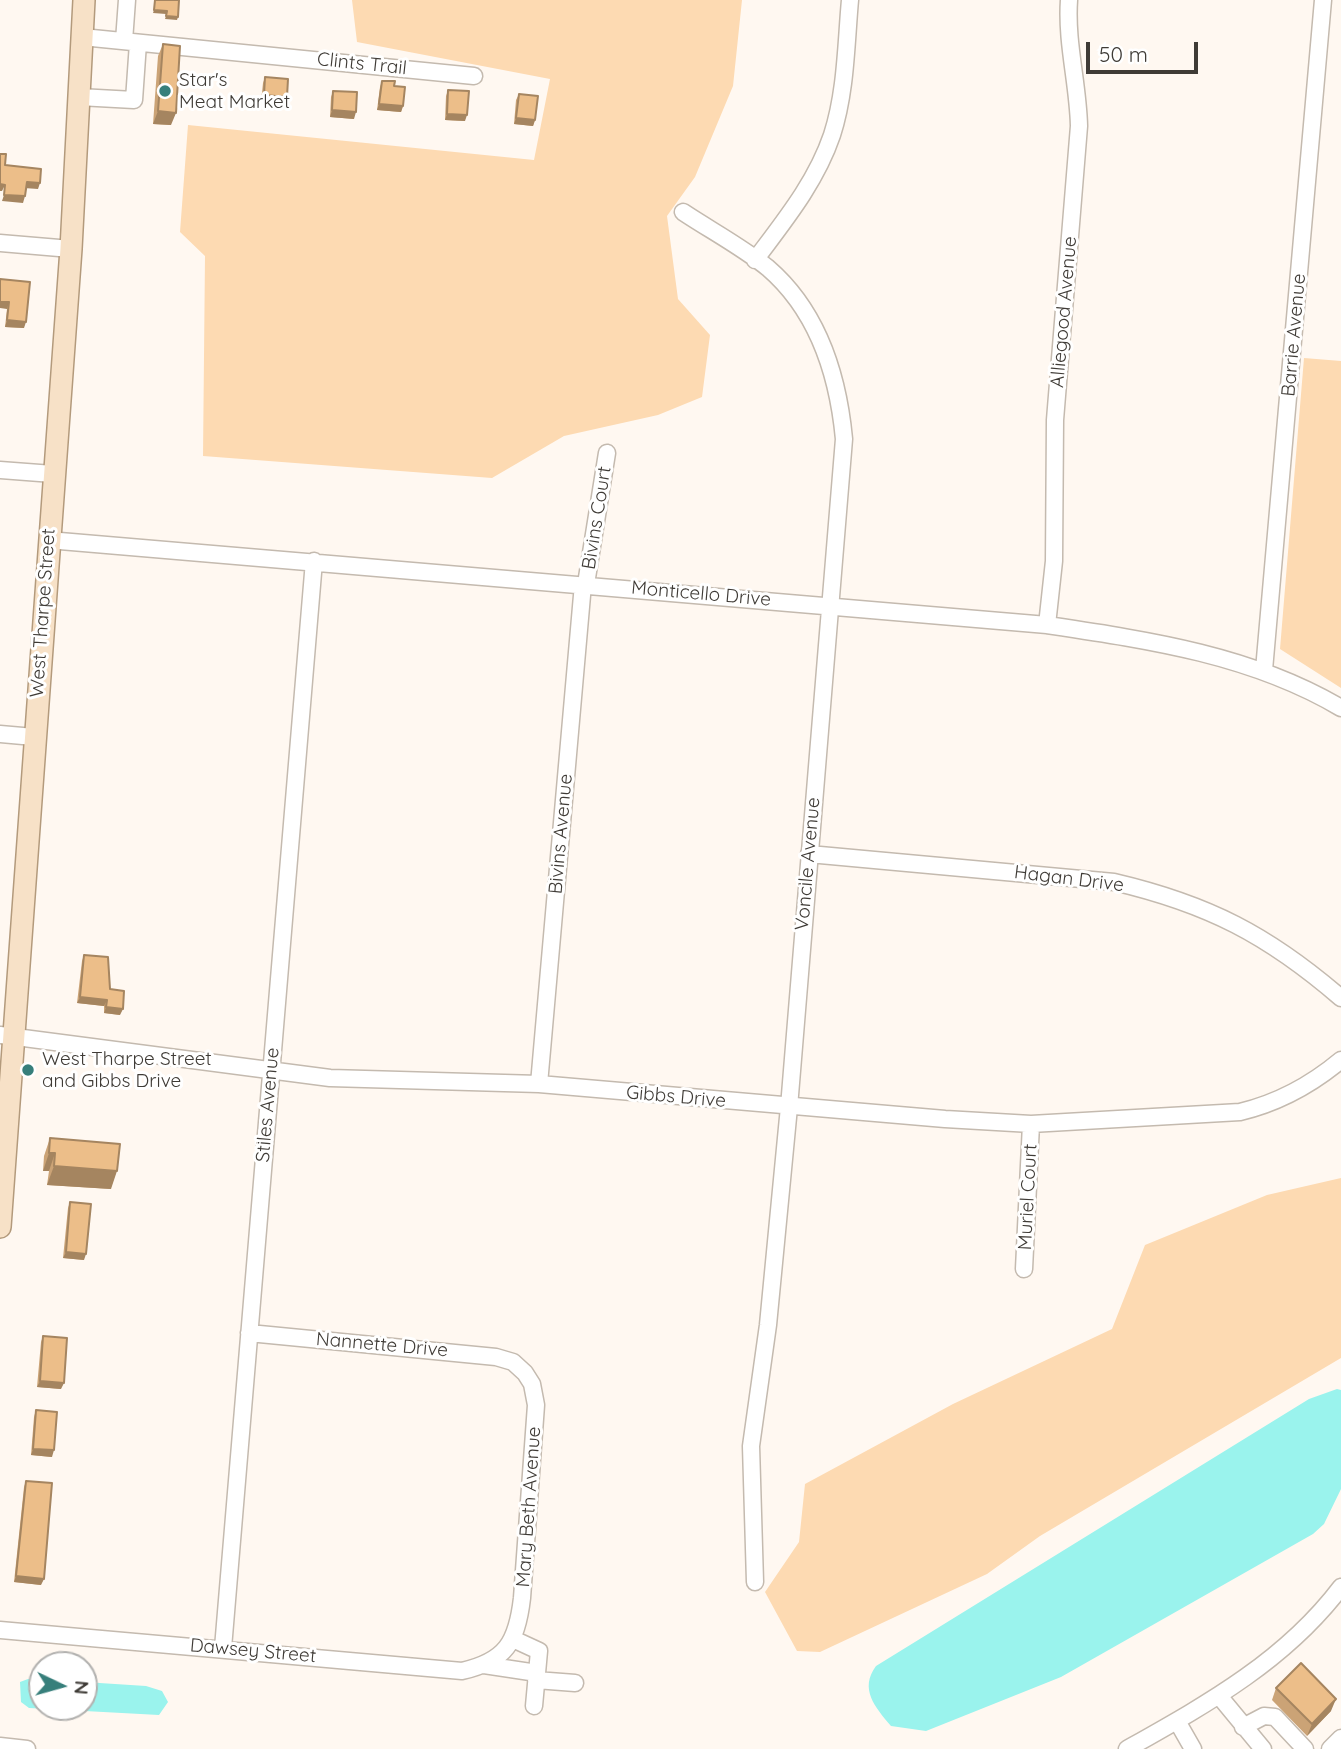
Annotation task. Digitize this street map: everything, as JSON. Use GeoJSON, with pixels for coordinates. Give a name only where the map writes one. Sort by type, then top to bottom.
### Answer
{"type":"FeatureCollection","features":[{"type":"Feature","properties":{"kind":"main road","name":"West Tharpe Street"},"geometry":{"type":"LineString","coordinates":[[0,1227],[7,1035],[34,737],[71,249],[84,0]]}},
{"type":"Feature","properties":{"kind":"street"},"geometry":{"type":"LineString","coordinates":[[79,97],[134,100],[127,0]]}},
{"type":"Feature","properties":{"kind":"street"},"geometry":{"type":"LineString","coordinates":[[755,260],[794,209],[833,133],[844,74],[850,0]]}},
{"type":"Feature","properties":{"kind":"street","name":"Alliegood Avenue"},"geometry":{"type":"LineString","coordinates":[[1047,625],[1054,561],[1055,420],[1079,126],[1079,97],[1067,33],[1069,0]]}},
{"type":"Feature","properties":{"kind":"street","name":"Barrie Avenue"},"geometry":{"type":"LineString","coordinates":[[1264,670],[1323,0]]}},
{"type":"Feature","properties":{"kind":"street","name":"Clints Trail"},"geometry":{"type":"LineString","coordinates":[[82,37],[474,76]]}},
{"type":"Feature","properties":{"kind":"street","name":"Voncile Avenue"},"geometry":{"type":"LineString","coordinates":[[683,212],[768,268],[805,312],[830,361],[840,394],[844,439],[789,1107],[768,1325],[751,1446],[755,1582]]}},
{"type":"Feature","properties":{"kind":"street"},"geometry":{"type":"LineString","coordinates":[[0,243],[71,249]]}},
{"type":"Feature","properties":{"kind":"street","name":"Bivins Court"},"geometry":{"type":"LineString","coordinates":[[585,584],[607,453]]}},
{"type":"Feature","properties":{"kind":"street"},"geometry":{"type":"LineString","coordinates":[[0,470],[53,474]]}},
{"type":"Feature","properties":{"kind":"street","name":"Monticello Drive"},"geometry":{"type":"LineString","coordinates":[[48,540],[1047,625],[1135,639],[1264,670],[1341,708]]}},
{"type":"Feature","properties":{"kind":"street","name":"Stiles Avenue"},"geometry":{"type":"LineString","coordinates":[[223,1648],[314,561]]}},
{"type":"Feature","properties":{"kind":"street","name":"Bivins Avenue"},"geometry":{"type":"LineString","coordinates":[[539,1084],[585,584]]}},
{"type":"Feature","properties":{"kind":"street"},"geometry":{"type":"LineString","coordinates":[[0,734],[34,737]]}},
{"type":"Feature","properties":{"kind":"street","name":"Hagan Drive"},"geometry":{"type":"LineString","coordinates":[[809,853],[1114,882],[1145,889],[1212,911],[1254,933],[1341,998]]}},
{"type":"Feature","properties":{"kind":"street","name":"Gibbs Drive"},"geometry":{"type":"LineString","coordinates":[[7,1035],[381,1081],[539,1084],[789,1107],[1031,1125],[1240,1112],[1273,1102],[1303,1087],[1341,1060]]}},
{"type":"Feature","properties":{"kind":"street","name":"Muriel Court"},"geometry":{"type":"LineString","coordinates":[[1024,1269],[1031,1125]]}},
{"type":"Feature","properties":{"kind":"street","name":"Nannette Drive"},"geometry":{"type":"LineString","coordinates":[[249,1333],[471,1353],[513,1363]]}},
{"type":"Feature","properties":{"kind":"street","name":"Mary Beth Avenue"},"geometry":{"type":"LineString","coordinates":[[502,1653],[513,1639],[519,1622],[536,1405],[532,1384],[513,1363]]}},
{"type":"Feature","properties":{"kind":"street"},"geometry":{"type":"LineString","coordinates":[[1128,1749],[1220,1697],[1274,1658],[1312,1623],[1341,1587]]}},
{"type":"Feature","properties":{"kind":"street","name":"Dawsey Street"},"geometry":{"type":"LineString","coordinates":[[0,1630],[462,1671],[484,1665],[502,1653]]}},
{"type":"Feature","properties":{"kind":"street"},"geometry":{"type":"LineString","coordinates":[[513,1639],[539,1651],[534,1706]]}},
{"type":"Feature","properties":{"kind":"street"},"geometry":{"type":"LineString","coordinates":[[484,1665],[575,1683]]}},
{"type":"Feature","properties":{"kind":"street"},"geometry":{"type":"LineString","coordinates":[[1220,1697],[1263,1749]]}},
{"type":"Feature","properties":{"kind":"street"},"geometry":{"type":"LineString","coordinates":[[1243,1727],[1265,1716],[1275,1717],[1305,1749]]}},
{"type":"Feature","properties":{"kind":"street"},"geometry":{"type":"LineString","coordinates":[[1177,1721],[1193,1749]]}},
{"type":"Feature","properties":{"kind":"street"},"geometry":{"type":"LineString","coordinates":[[1330,1749],[1341,1738]]}},
{"type":"Feature","properties":{"kind":"street"},"geometry":{"type":"LineString","coordinates":[[0,1746],[27,1749]]}},
{"type":"Feature","properties":{"kind":"shaded area"},"geometry":{"type":"Polygon","coordinates":[[[352,0],[742,0],[733,86],[695,177],[667,216],[678,299],[710,335],[702,397],[658,415],[564,436],[492,478],[203,456],[205,256],[180,232],[188,125],[534,160],[550,79],[357,42],[352,0]]]}},
{"type":"Feature","properties":{"kind":"shaded area"},"geometry":{"type":"Polygon","coordinates":[[[1304,358],[1341,361],[1341,688],[1280,649],[1304,358]]]}},
{"type":"Feature","properties":{"kind":"shaded area"},"geometry":{"type":"Polygon","coordinates":[[[1341,1178],[1341,1358],[1040,1536],[987,1574],[820,1652],[797,1651],[765,1592],[799,1542],[805,1484],[953,1404],[1112,1329],[1145,1245],[1267,1195],[1341,1178]]]}},
{"type":"Feature","properties":{"kind":"water"},"geometry":{"type":"Polygon","coordinates":[[[1341,1390],[1341,1489],[1324,1524],[1313,1534],[1061,1677],[926,1731],[891,1726],[875,1705],[871,1698],[869,1682],[876,1666],[1309,1399],[1341,1390]]]}},
{"type":"Feature","properties":{"kind":"water"},"geometry":{"type":"Polygon","coordinates":[[[28,1679],[28,1707],[21,1702],[20,1682],[28,1679]]]}},
{"type":"Feature","properties":{"kind":"water"},"geometry":{"type":"Polygon","coordinates":[[[98,1683],[146,1686],[162,1691],[168,1702],[159,1715],[98,1712],[98,1683]]]}},
{"type":"Feature","properties":{"kind":"building"},"geometry":{"type":"Polygon","coordinates":[[[155,0],[179,0],[178,17],[166,16],[167,11],[154,10],[155,0]]]}},
{"type":"Feature","properties":{"kind":"building","name":"Star's Meat Market"},"geometry":{"type":"Polygon","coordinates":[[[163,44],[180,46],[176,113],[158,111],[163,44]]]}},
{"type":"Feature","properties":{"kind":"building"},"geometry":{"type":"Polygon","coordinates":[[[265,77],[288,79],[287,97],[264,95],[265,77]]]}},
{"type":"Feature","properties":{"kind":"building"},"geometry":{"type":"Polygon","coordinates":[[[382,81],[395,81],[394,86],[405,87],[403,106],[379,104],[382,81]]]}},
{"type":"Feature","properties":{"kind":"building"},"geometry":{"type":"Polygon","coordinates":[[[448,90],[469,91],[467,115],[447,114],[448,90]]]}},
{"type":"Feature","properties":{"kind":"building"},"geometry":{"type":"Polygon","coordinates":[[[333,91],[357,92],[356,112],[332,110],[333,91]]]}},
{"type":"Feature","properties":{"kind":"building"},"geometry":{"type":"Polygon","coordinates":[[[519,94],[538,96],[535,120],[516,118],[519,94]]]}},
{"type":"Feature","properties":{"kind":"building"},"geometry":{"type":"Polygon","coordinates":[[[0,154],[6,154],[5,165],[41,169],[40,183],[27,182],[25,196],[4,195],[5,185],[0,184],[0,154]]]}},
{"type":"Feature","properties":{"kind":"building"},"geometry":{"type":"Polygon","coordinates":[[[0,279],[30,282],[26,322],[7,320],[9,302],[0,302],[0,279]]]}},
{"type":"Feature","properties":{"kind":"building"},"geometry":{"type":"Polygon","coordinates":[[[84,955],[108,957],[110,989],[124,991],[123,1009],[106,1007],[107,1000],[80,997],[84,955]]]}},
{"type":"Feature","properties":{"kind":"building"},"geometry":{"type":"Polygon","coordinates":[[[50,1138],[120,1144],[117,1171],[54,1166],[55,1153],[49,1153],[50,1138]]]}},
{"type":"Feature","properties":{"kind":"building"},"geometry":{"type":"Polygon","coordinates":[[[70,1202],[91,1204],[86,1254],[66,1252],[70,1202]]]}},
{"type":"Feature","properties":{"kind":"building"},"geometry":{"type":"Polygon","coordinates":[[[43,1336],[67,1338],[64,1383],[40,1381],[43,1336]]]}},
{"type":"Feature","properties":{"kind":"building"},"geometry":{"type":"Polygon","coordinates":[[[36,1410],[57,1412],[54,1450],[33,1449],[36,1410]]]}},
{"type":"Feature","properties":{"kind":"building"},"geometry":{"type":"Polygon","coordinates":[[[26,1481],[52,1483],[44,1579],[16,1576],[26,1481]]]}},
{"type":"Feature","properties":{"kind":"building"},"geometry":{"type":"Polygon","coordinates":[[[1301,1663],[1336,1699],[1312,1724],[1276,1688],[1301,1663]]]}},
{"type":"Feature","properties":{"kind":"place","name":"Star's Meat Market"},"geometry":{"type":"Point","coordinates":[165,91]}},
{"type":"Feature","properties":{"kind":"place","name":"West Tharpe Street and Gibbs Drive"},"geometry":{"type":"Point","coordinates":[28,1070]}}]}
